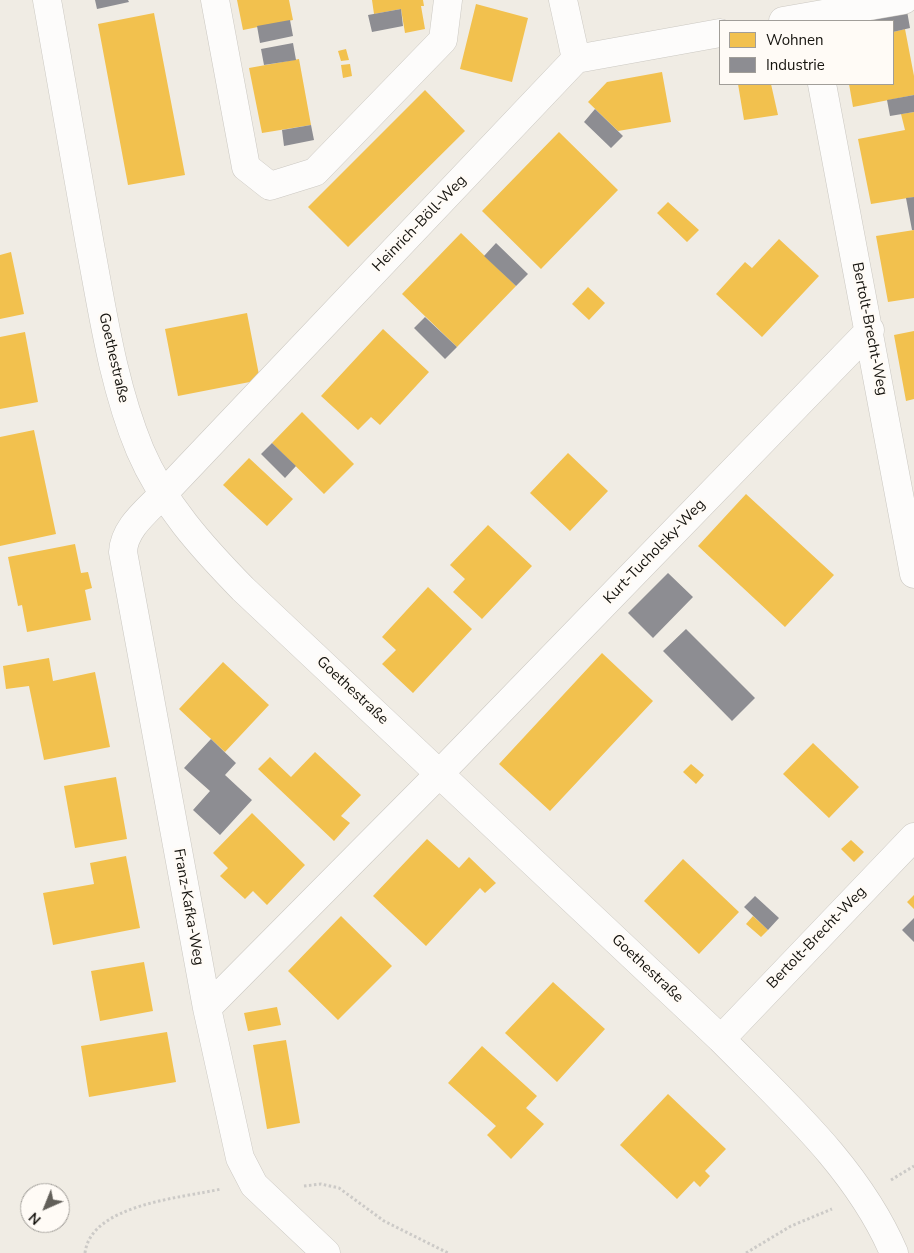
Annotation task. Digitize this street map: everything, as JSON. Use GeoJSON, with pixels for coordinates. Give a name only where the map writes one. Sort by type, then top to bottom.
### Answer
{"type":"FeatureCollection","features":[{"type":"Feature","properties":{"kind":"street","name":"Goethestraße"},"geometry":{"type":"LineString","coordinates":[[46,0],[108,343],[122,399],[140,451],[163,494],[183,524],[243,589],[721,1038],[830,1152],[864,1198],[894,1253]]}},
{"type":"Feature","properties":{"kind":"street"},"geometry":{"type":"LineString","coordinates":[[215,0],[246,167],[270,186],[315,172],[443,40],[448,0]]}},
{"type":"Feature","properties":{"kind":"street"},"geometry":{"type":"LineString","coordinates":[[563,0],[576,60],[719,33]]}},
{"type":"Feature","properties":{"kind":"street"},"geometry":{"type":"LineString","coordinates":[[800,20],[904,0]]}},
{"type":"Feature","properties":{"kind":"street","name":"Heinrich-Böll-Weg"},"geometry":{"type":"LineString","coordinates":[[163,494],[576,60]]}},
{"type":"Feature","properties":{"kind":"street","name":"Bertolt-Brecht-Weg"},"geometry":{"type":"LineString","coordinates":[[822,85],[870,330],[914,574]]}},
{"type":"Feature","properties":{"kind":"street","name":"Kurt-Tucholsky-Weg"},"geometry":{"type":"LineString","coordinates":[[440,774],[870,330]]}},
{"type":"Feature","properties":{"kind":"street","name":"Franz-Kafka-Weg"},"geometry":{"type":"LineString","coordinates":[[163,494],[128,531],[123,542],[123,552],[207,1008],[240,1158],[246,1171],[254,1185],[326,1253]]}},
{"type":"Feature","properties":{"kind":"street"},"geometry":{"type":"LineString","coordinates":[[207,1008],[440,774]]}},
{"type":"Feature","properties":{"kind":"street","name":"Bertolt-Brecht-Weg"},"geometry":{"type":"LineString","coordinates":[[721,1038],[914,836]]}},
{"type":"Feature","properties":{"kind":"path"},"geometry":{"type":"LineString","coordinates":[[746,1253],[790,1226],[864,1198]]}},
{"type":"Feature","properties":{"kind":"building: Wohnen"},"geometry":{"type":"Polygon","coordinates":[[[237,0],[289,0],[293,20],[243,30],[237,0]]]}},
{"type":"Feature","properties":{"kind":"building: Wohnen"},"geometry":{"type":"Polygon","coordinates":[[[372,0],[423,0],[424,6],[421,6],[425,29],[405,33],[401,9],[374,14],[372,0]]]}},
{"type":"Feature","properties":{"kind":"building: Wohnen"},"geometry":{"type":"Polygon","coordinates":[[[476,4],[528,18],[512,82],[460,69],[476,4]]]}},
{"type":"Feature","properties":{"kind":"building: Wohnen"},"geometry":{"type":"Polygon","coordinates":[[[154,13],[185,175],[128,185],[98,24],[154,13]]]}},
{"type":"Feature","properties":{"kind":"building: Wohnen"},"geometry":{"type":"Polygon","coordinates":[[[905,29],[914,76],[914,95],[853,107],[849,85],[894,85],[894,32],[905,29]]]}},
{"type":"Feature","properties":{"kind":"building: Wohnen"},"geometry":{"type":"Polygon","coordinates":[[[346,49],[349,60],[341,61],[338,51],[346,49]]]}},
{"type":"Feature","properties":{"kind":"building: Wohnen"},"geometry":{"type":"Polygon","coordinates":[[[299,59],[311,125],[262,133],[249,68],[299,59]]]}},
{"type":"Feature","properties":{"kind":"building: Wohnen"},"geometry":{"type":"Polygon","coordinates":[[[350,64],[352,76],[343,78],[341,65],[350,64]]]}},
{"type":"Feature","properties":{"kind":"building: Wohnen"},"geometry":{"type":"Polygon","coordinates":[[[662,72],[671,122],[618,131],[588,102],[607,82],[662,72]]]}},
{"type":"Feature","properties":{"kind":"building: Wohnen"},"geometry":{"type":"Polygon","coordinates":[[[738,85],[771,85],[778,115],[744,120],[738,85]]]}},
{"type":"Feature","properties":{"kind":"building: Wohnen"},"geometry":{"type":"Polygon","coordinates":[[[425,90],[465,131],[348,247],[308,207],[425,90]]]}},
{"type":"Feature","properties":{"kind":"building: Wohnen"},"geometry":{"type":"Polygon","coordinates":[[[914,112],[914,197],[871,204],[858,139],[905,130],[901,114],[914,112]]]}},
{"type":"Feature","properties":{"kind":"building: Wohnen"},"geometry":{"type":"Polygon","coordinates":[[[559,132],[618,190],[541,269],[482,211],[559,132]]]}},
{"type":"Feature","properties":{"kind":"building: Wohnen"},"geometry":{"type":"Polygon","coordinates":[[[668,202],[699,230],[687,242],[657,213],[668,202]]]}},
{"type":"Feature","properties":{"kind":"building: Wohnen"},"geometry":{"type":"Polygon","coordinates":[[[914,230],[914,298],[888,302],[876,236],[914,230]]]}},
{"type":"Feature","properties":{"kind":"building: Wohnen"},"geometry":{"type":"Polygon","coordinates":[[[461,233],[516,286],[457,347],[402,294],[461,233]]]}},
{"type":"Feature","properties":{"kind":"building: Wohnen"},"geometry":{"type":"Polygon","coordinates":[[[779,239],[819,276],[762,337],[716,294],[745,262],[752,268],[779,239]]]}},
{"type":"Feature","properties":{"kind":"building: Wohnen"},"geometry":{"type":"Polygon","coordinates":[[[11,252],[24,314],[0,319],[0,255],[11,252]]]}},
{"type":"Feature","properties":{"kind":"building: Wohnen"},"geometry":{"type":"Polygon","coordinates":[[[588,287],[605,303],[589,320],[572,304],[588,287]]]}},
{"type":"Feature","properties":{"kind":"building: Wohnen"},"geometry":{"type":"Polygon","coordinates":[[[247,313],[260,380],[178,396],[165,329],[247,313]]]}},
{"type":"Feature","properties":{"kind":"building: Wohnen"},"geometry":{"type":"Polygon","coordinates":[[[383,329],[429,372],[380,425],[371,417],[358,430],[321,396],[383,329]]]}},
{"type":"Feature","properties":{"kind":"building: Wohnen"},"geometry":{"type":"Polygon","coordinates":[[[914,331],[914,399],[906,401],[894,335],[914,331]]]}},
{"type":"Feature","properties":{"kind":"building: Wohnen"},"geometry":{"type":"Polygon","coordinates":[[[25,332],[38,402],[0,409],[0,337],[25,332]]]}},
{"type":"Feature","properties":{"kind":"building: Wohnen"},"geometry":{"type":"Polygon","coordinates":[[[302,412],[354,464],[324,494],[272,443],[302,412]]]}},
{"type":"Feature","properties":{"kind":"building: Wohnen"},"geometry":{"type":"Polygon","coordinates":[[[34,430],[56,534],[0,546],[0,437],[34,430]]]}},
{"type":"Feature","properties":{"kind":"building: Wohnen"},"geometry":{"type":"Polygon","coordinates":[[[568,453],[608,491],[570,531],[530,493],[568,453]]]}},
{"type":"Feature","properties":{"kind":"building: Wohnen"},"geometry":{"type":"Polygon","coordinates":[[[249,458],[293,499],[267,526],[223,485],[249,458]]]}},
{"type":"Feature","properties":{"kind":"building: Wohnen"},"geometry":{"type":"Polygon","coordinates":[[[746,494],[834,575],[785,627],[698,546],[746,494]]]}},
{"type":"Feature","properties":{"kind":"building: Wohnen"},"geometry":{"type":"Polygon","coordinates":[[[488,525],[532,566],[482,619],[453,592],[465,579],[450,565],[488,525]]]}},
{"type":"Feature","properties":{"kind":"building: Wohnen"},"geometry":{"type":"Polygon","coordinates":[[[75,544],[81,573],[88,572],[92,588],[85,590],[91,620],[27,632],[22,605],[18,606],[8,557],[75,544]]]}},
{"type":"Feature","properties":{"kind":"building: Wohnen"},"geometry":{"type":"Polygon","coordinates":[[[428,587],[472,629],[413,693],[382,664],[396,650],[382,637],[428,587]]]}},
{"type":"Feature","properties":{"kind":"building: Wohnen"},"geometry":{"type":"Polygon","coordinates":[[[602,653],[653,701],[550,811],[499,764],[602,653]]]}},
{"type":"Feature","properties":{"kind":"building: Wohnen"},"geometry":{"type":"Polygon","coordinates":[[[49,658],[53,681],[95,672],[110,747],[44,760],[29,686],[6,689],[3,666],[49,658]]]}},
{"type":"Feature","properties":{"kind":"building: Wohnen"},"geometry":{"type":"Polygon","coordinates":[[[223,662],[269,705],[225,752],[179,709],[223,662]]]}},
{"type":"Feature","properties":{"kind":"building: Wohnen"},"geometry":{"type":"Polygon","coordinates":[[[813,743],[859,787],[829,818],[783,774],[813,743]]]}},
{"type":"Feature","properties":{"kind":"building: Wohnen"},"geometry":{"type":"Polygon","coordinates":[[[315,752],[361,795],[341,816],[350,823],[334,841],[258,769],[270,757],[291,777],[315,752]]]}},
{"type":"Feature","properties":{"kind":"building: Wohnen"},"geometry":{"type":"Polygon","coordinates":[[[691,764],[704,775],[696,784],[683,772],[691,764]]]}},
{"type":"Feature","properties":{"kind":"building: Wohnen"},"geometry":{"type":"Polygon","coordinates":[[[116,777],[127,839],[75,848],[64,786],[116,777]]]}},
{"type":"Feature","properties":{"kind":"building: Wohnen"},"geometry":{"type":"Polygon","coordinates":[[[252,813],[305,865],[267,905],[253,891],[245,899],[220,876],[228,868],[213,853],[252,813]]]}},
{"type":"Feature","properties":{"kind":"building: Wohnen"},"geometry":{"type":"Polygon","coordinates":[[[427,839],[459,868],[469,857],[496,883],[485,893],[480,888],[426,946],[373,896],[427,839]]]}},
{"type":"Feature","properties":{"kind":"building: Wohnen"},"geometry":{"type":"Polygon","coordinates":[[[851,840],[864,852],[854,862],[841,849],[851,840]]]}},
{"type":"Feature","properties":{"kind":"building: Wohnen"},"geometry":{"type":"Polygon","coordinates":[[[126,856],[140,928],[53,945],[43,893],[94,884],[90,863],[126,856]]]}},
{"type":"Feature","properties":{"kind":"building: Wohnen"},"geometry":{"type":"Polygon","coordinates":[[[683,859],[739,912],[699,954],[644,901],[683,859]]]}},
{"type":"Feature","properties":{"kind":"building: Wohnen"},"geometry":{"type":"Polygon","coordinates":[[[914,895],[914,909],[907,902],[914,895]]]}},
{"type":"Feature","properties":{"kind":"building: Wohnen"},"geometry":{"type":"Polygon","coordinates":[[[341,916],[392,966],[338,1020],[288,971],[341,916]]]}},
{"type":"Feature","properties":{"kind":"building: Wohnen"},"geometry":{"type":"Polygon","coordinates":[[[753,916],[768,930],[761,937],[746,924],[753,916]]]}},
{"type":"Feature","properties":{"kind":"building: Wohnen"},"geometry":{"type":"Polygon","coordinates":[[[144,962],[153,1011],[100,1021],[91,971],[144,962]]]}},
{"type":"Feature","properties":{"kind":"building: Wohnen"},"geometry":{"type":"Polygon","coordinates":[[[553,982],[605,1029],[557,1082],[505,1033],[553,982]]]}},
{"type":"Feature","properties":{"kind":"building: Wohnen"},"geometry":{"type":"Polygon","coordinates":[[[277,1007],[281,1025],[248,1031],[244,1013],[277,1007]]]}},
{"type":"Feature","properties":{"kind":"building: Wohnen"},"geometry":{"type":"Polygon","coordinates":[[[167,1032],[176,1082],[89,1097],[81,1046],[167,1032]]]}},
{"type":"Feature","properties":{"kind":"building: Wohnen"},"geometry":{"type":"Polygon","coordinates":[[[286,1040],[300,1123],[267,1129],[253,1045],[286,1040]]]}},
{"type":"Feature","properties":{"kind":"building: Wohnen"},"geometry":{"type":"Polygon","coordinates":[[[482,1046],[537,1096],[526,1108],[544,1124],[511,1159],[487,1135],[496,1126],[448,1083],[482,1046]]]}},
{"type":"Feature","properties":{"kind":"building: Wohnen"},"geometry":{"type":"Polygon","coordinates":[[[668,1094],[726,1149],[705,1171],[710,1176],[700,1187],[694,1181],[677,1199],[620,1145],[668,1094]]]}},
{"type":"Feature","properties":{"kind":"building: Industrie"},"geometry":{"type":"Polygon","coordinates":[[[95,0],[128,0],[129,2],[97,9],[95,0]]]}},
{"type":"Feature","properties":{"kind":"building: Industrie"},"geometry":{"type":"Polygon","coordinates":[[[401,9],[403,26],[372,32],[368,15],[401,9]]]}},
{"type":"Feature","properties":{"kind":"building: Industrie"},"geometry":{"type":"Polygon","coordinates":[[[907,11],[910,28],[894,32],[894,20],[872,20],[871,18],[907,11]]]}},
{"type":"Feature","properties":{"kind":"building: Industrie"},"geometry":{"type":"Polygon","coordinates":[[[290,20],[293,36],[260,43],[257,26],[290,20]]]}},
{"type":"Feature","properties":{"kind":"building: Industrie"},"geometry":{"type":"Polygon","coordinates":[[[293,43],[296,60],[264,65],[261,49],[293,43]]]}},
{"type":"Feature","properties":{"kind":"building: Industrie"},"geometry":{"type":"Polygon","coordinates":[[[914,95],[914,112],[890,116],[887,100],[914,95]]]}},
{"type":"Feature","properties":{"kind":"building: Industrie"},"geometry":{"type":"Polygon","coordinates":[[[595,109],[623,136],[611,148],[584,122],[595,109]]]}},
{"type":"Feature","properties":{"kind":"building: Industrie"},"geometry":{"type":"Polygon","coordinates":[[[311,125],[314,140],[284,146],[282,130],[311,125]]]}},
{"type":"Feature","properties":{"kind":"building: Industrie"},"geometry":{"type":"Polygon","coordinates":[[[914,197],[914,230],[912,230],[906,198],[914,197]]]}},
{"type":"Feature","properties":{"kind":"building: Industrie"},"geometry":{"type":"Polygon","coordinates":[[[496,243],[528,274],[516,286],[484,256],[496,243]]]}},
{"type":"Feature","properties":{"kind":"building: Industrie"},"geometry":{"type":"Polygon","coordinates":[[[425,317],[457,347],[445,359],[414,328],[425,317]]]}},
{"type":"Feature","properties":{"kind":"building: Industrie"},"geometry":{"type":"Polygon","coordinates":[[[272,443],[296,466],[285,478],[261,454],[272,443]]]}},
{"type":"Feature","properties":{"kind":"building: Industrie"},"geometry":{"type":"Polygon","coordinates":[[[668,573],[693,597],[653,638],[628,613],[668,573]]]}},
{"type":"Feature","properties":{"kind":"building: Industrie"},"geometry":{"type":"Polygon","coordinates":[[[686,629],[755,698],[732,721],[663,651],[686,629]]]}},
{"type":"Feature","properties":{"kind":"building: Industrie"},"geometry":{"type":"Polygon","coordinates":[[[211,739],[236,763],[225,775],[252,800],[220,835],[193,810],[210,791],[184,768],[211,739]]]}},
{"type":"Feature","properties":{"kind":"building: Industrie"},"geometry":{"type":"Polygon","coordinates":[[[755,896],[779,918],[768,930],[744,907],[755,896]]]}},
{"type":"Feature","properties":{"kind":"building: Industrie"},"geometry":{"type":"Polygon","coordinates":[[[914,918],[914,942],[902,930],[914,918]]]}}]}
